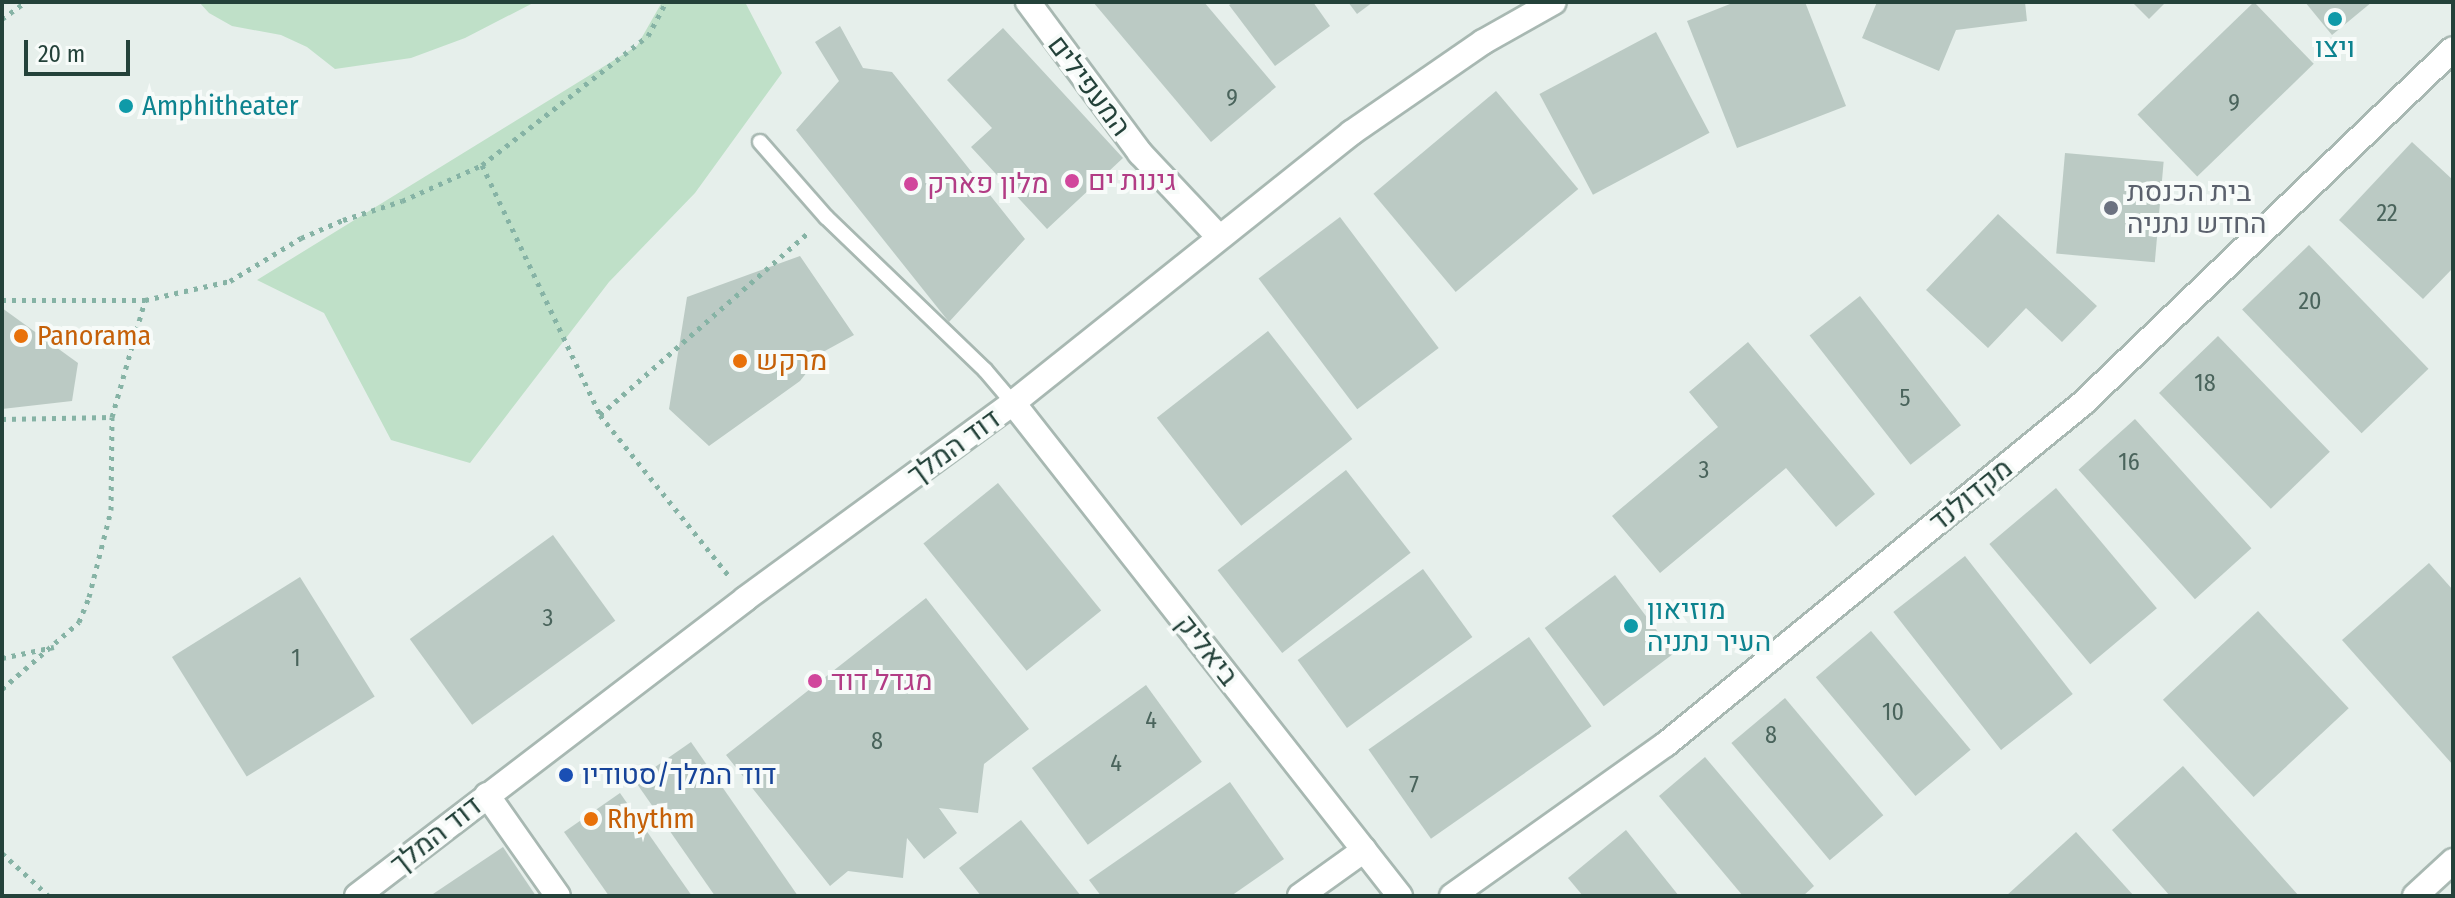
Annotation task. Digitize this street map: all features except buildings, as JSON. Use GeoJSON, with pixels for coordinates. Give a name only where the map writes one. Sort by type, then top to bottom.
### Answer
{"type":"FeatureCollection","features":[{"type":"Feature","properties":{"kind":"street","name":"המעפילים"},"geometry":{"type":"LineString","coordinates":[[1028,2],[1140,153],[1219,237]]}},
{"type":"Feature","properties":{"kind":"street","name":"דוד המלך"},"geometry":{"type":"LineString","coordinates":[[357,896],[745,599],[1013,403],[1351,133],[1483,42],[1554,2]]}},
{"type":"Feature","properties":{"kind":"street","name":"מקדולנד"},"geometry":{"type":"LineString","coordinates":[[1452,896],[1666,744],[2082,404],[2453,49]]}},
{"type":"Feature","properties":{"kind":"street","name":"ביאליק"},"geometry":{"type":"LineString","coordinates":[[1013,403],[1400,896]]}},
{"type":"Feature","properties":{"kind":"street"},"geometry":{"type":"LineString","coordinates":[[487,795],[558,896]]}},
{"type":"Feature","properties":{"kind":"street"},"geometry":{"type":"LineString","coordinates":[[1300,896],[1364,850]]}},
{"type":"Feature","properties":{"kind":"street"},"geometry":{"type":"LineString","coordinates":[[2415,896],[2453,861]]}},
{"type":"Feature","properties":{"kind":"lane"},"geometry":{"type":"LineString","coordinates":[[760,142],[826,217],[985,370],[1013,403]]}},
{"type":"Feature","properties":{"kind":"path"},"geometry":{"type":"LineString","coordinates":[[2,19],[25,2]]}},
{"type":"Feature","properties":{"kind":"path"},"geometry":{"type":"LineString","coordinates":[[2,300],[145,300],[230,281],[301,238],[343,220],[402,201],[482,165],[648,36],[666,2]]}},
{"type":"Feature","properties":{"kind":"path"},"geometry":{"type":"LineString","coordinates":[[482,165],[600,415],[745,599]]}},
{"type":"Feature","properties":{"kind":"path"},"geometry":{"type":"LineString","coordinates":[[600,415],[826,217]]}},
{"type":"Feature","properties":{"kind":"path"},"geometry":{"type":"LineString","coordinates":[[3,686],[55,646],[79,622],[93,582],[111,510],[112,417],[145,300]]}},
{"type":"Feature","properties":{"kind":"path"},"geometry":{"type":"LineString","coordinates":[[2,419],[112,417]]}},
{"type":"Feature","properties":{"kind":"path"},"geometry":{"type":"LineString","coordinates":[[2,658],[55,646]]}},
{"type":"Feature","properties":{"kind":"path"},"geometry":{"type":"LineString","coordinates":[[2,853],[49,896]]}},
{"type":"Feature","properties":{"kind":"green space"},"geometry":{"type":"Polygon","coordinates":[[[199,2],[535,2],[465,38],[411,58],[335,69],[307,47],[281,35],[232,26],[209,13],[199,2]]]}},
{"type":"Feature","properties":{"kind":"green space"},"geometry":{"type":"Polygon","coordinates":[[[662,2],[745,2],[782,73],[695,193],[609,282],[470,463],[391,440],[324,313],[257,280],[637,46],[662,2]]]}},
{"type":"Feature","properties":{"kind":"place","name":"ויצו"},"geometry":{"type":"Point","coordinates":[2335,19]}},
{"type":"Feature","properties":{"kind":"place","name":"Amphitheater"},"geometry":{"type":"Point","coordinates":[126,106]}},
{"type":"Feature","properties":{"kind":"place","name":"גינות ים"},"geometry":{"type":"Point","coordinates":[1072,181]}},
{"type":"Feature","properties":{"kind":"place","name":"מלון פארק"},"geometry":{"type":"Point","coordinates":[911,184]}},
{"type":"Feature","properties":{"kind":"place","name":"בית הכנסת החדש נתניה"},"geometry":{"type":"Point","coordinates":[2111,208]}},
{"type":"Feature","properties":{"kind":"place","name":"Panorama"},"geometry":{"type":"Point","coordinates":[21,336]}},
{"type":"Feature","properties":{"kind":"place","name":"מרקש"},"geometry":{"type":"Point","coordinates":[740,361]}},
{"type":"Feature","properties":{"kind":"place","name":"מוזיאון העיר נתניה"},"geometry":{"type":"Point","coordinates":[1631,626]}},
{"type":"Feature","properties":{"kind":"place","name":"מגדל דוד"},"geometry":{"type":"Point","coordinates":[815,681]}},
{"type":"Feature","properties":{"kind":"place","name":"דוד המלך/סטודיו"},"geometry":{"type":"Point","coordinates":[566,775]}},
{"type":"Feature","properties":{"kind":"place","name":"Rhythm"},"geometry":{"type":"Point","coordinates":[591,819]}}]}
